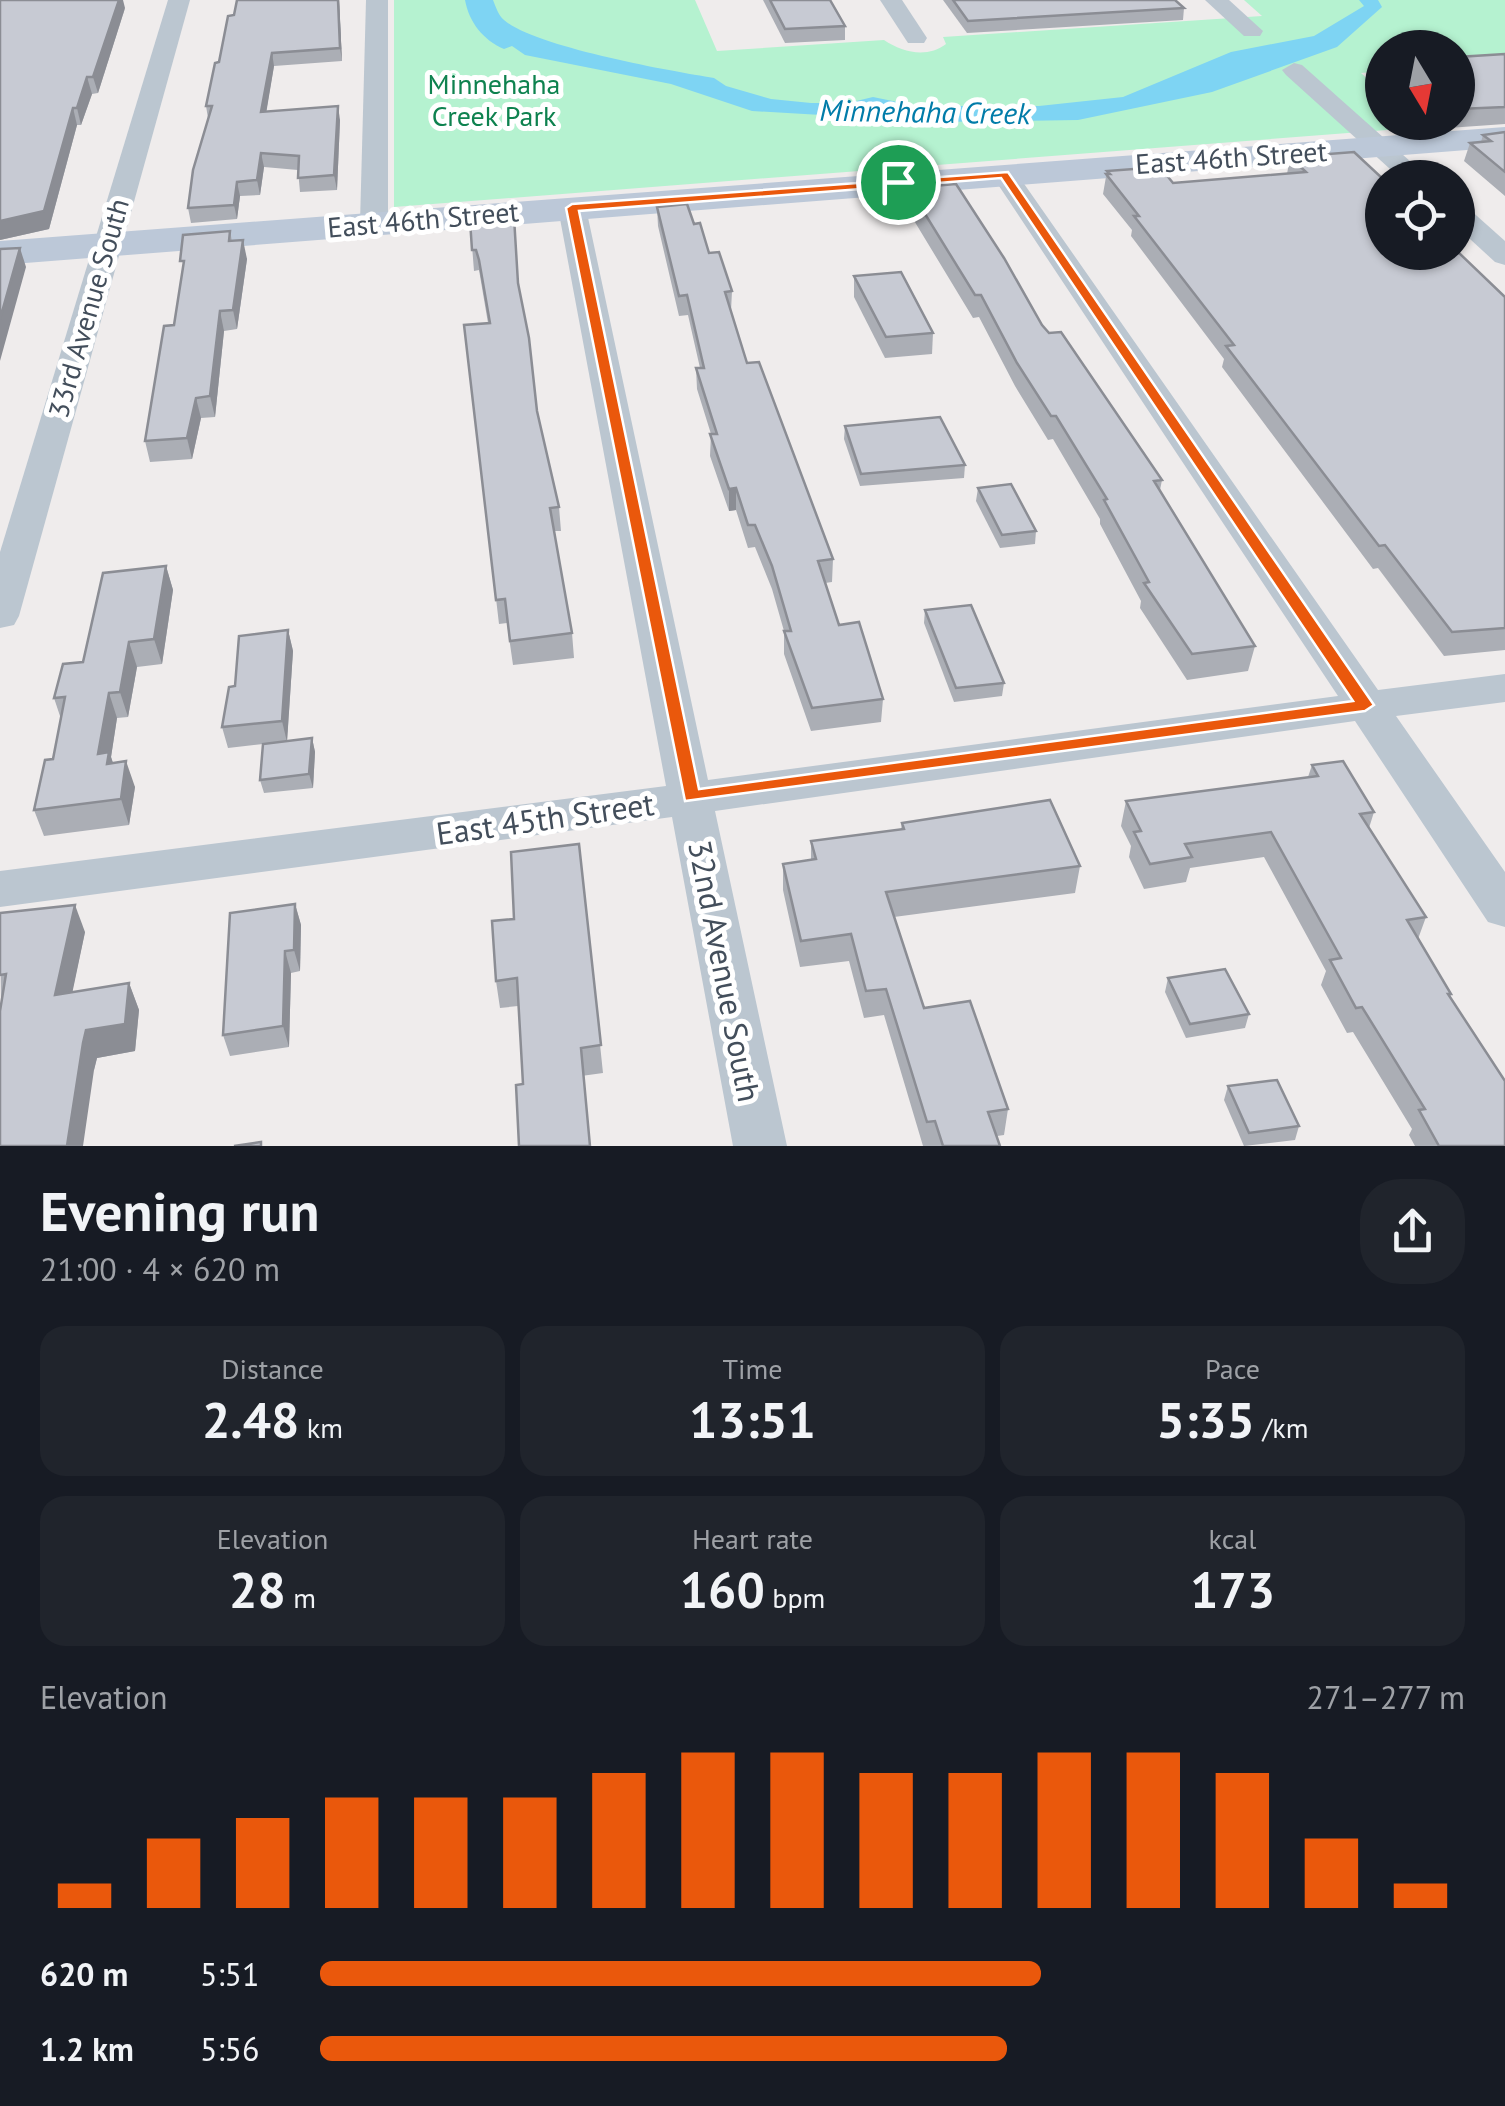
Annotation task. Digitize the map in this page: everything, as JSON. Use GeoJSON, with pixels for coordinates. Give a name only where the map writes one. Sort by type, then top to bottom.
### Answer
{"type":"FeatureCollection","features":[{"type":"Feature","properties":{"kind":"street","name":"33rd Avenue South"},"geometry":{"type":"LineString","coordinates":[[0,616],[178,0]]}},
{"type":"Feature","properties":{"kind":"street"},"geometry":{"type":"LineString","coordinates":[[374,223],[377,0]]}},
{"type":"Feature","properties":{"kind":"street"},"geometry":{"type":"LineString","coordinates":[[891,0],[916,38]]}},
{"type":"Feature","properties":{"kind":"street"},"geometry":{"type":"LineString","coordinates":[[1216,0],[1252,31]]}},
{"type":"Feature","properties":{"kind":"street"},"geometry":{"type":"LineString","coordinates":[[1294,70],[1396,160]]}},
{"type":"Feature","properties":{"kind":"street","name":"East 46th Street"},"geometry":{"type":"LineString","coordinates":[[0,253],[1505,137]]}},
{"type":"Feature","properties":{"kind":"street"},"geometry":{"type":"LineString","coordinates":[[1004,174],[1505,909]]}},
{"type":"Feature","properties":{"kind":"street","name":"32nd Avenue South"},"geometry":{"type":"LineString","coordinates":[[572,208],[760,1146]]}},
{"type":"Feature","properties":{"kind":"street"},"geometry":{"type":"LineString","coordinates":[[1475,229],[1505,256]]}},
{"type":"Feature","properties":{"kind":"street","name":"East 45th Street"},"geometry":{"type":"LineString","coordinates":[[0,890],[318,852],[692,796],[1505,688]]}},
{"type":"Feature","properties":{"kind":"green space","name":"Minnehaha Creek Park"},"geometry":{"type":"Polygon","coordinates":[[[394,0],[695,0],[717,51],[884,40],[907,51],[923,52],[946,44],[943,37],[1262,16],[1244,0],[1505,0],[1505,62],[1475,65],[1475,30],[1365,30],[1365,73],[1361,73],[1365,77],[1365,132],[394,207],[394,0]]]}},
{"type":"Feature","properties":{"kind":"water","name":"Minnehaha Creek"},"geometry":{"type":"Polygon","coordinates":[[[465,0],[493,0],[504,20],[544,39],[604,56],[714,78],[726,86],[771,99],[848,103],[873,97],[917,106],[1039,106],[1123,97],[1231,52],[1314,36],[1364,6],[1359,0],[1378,0],[1382,7],[1337,47],[1212,92],[1078,120],[940,122],[752,111],[671,84],[525,55],[512,46],[504,49],[483,35],[465,0]]]}},
{"type":"Feature","properties":{"kind":"building"},"geometry":{"type":"Polygon","coordinates":[[[0,0],[119,0],[93,77],[87,77],[77,108],[73,108],[44,211],[0,221],[0,0]]]}},
{"type":"Feature","properties":{"kind":"building"},"geometry":{"type":"Polygon","coordinates":[[[237,0],[338,0],[340,48],[272,53],[261,112],[338,106],[334,175],[298,178],[299,156],[261,153],[257,180],[237,182],[234,205],[188,208],[193,170],[212,106],[206,106],[215,63],[219,62],[228,16],[234,15],[237,0]]]}},
{"type":"Feature","properties":{"kind":"building"},"geometry":{"type":"Polygon","coordinates":[[[770,0],[830,0],[845,26],[785,29],[770,0]]]}},
{"type":"Feature","properties":{"kind":"building"},"geometry":{"type":"Polygon","coordinates":[[[953,0],[1175,0],[1184,8],[968,21],[953,0]]]}},
{"type":"Feature","properties":{"kind":"building"},"geometry":{"type":"Polygon","coordinates":[[[1505,54],[1505,107],[1475,108],[1475,56],[1505,54]]]}},
{"type":"Feature","properties":{"kind":"building"},"geometry":{"type":"Polygon","coordinates":[[[1505,132],[1505,172],[1470,143],[1491,141],[1483,135],[1505,132]]]}},
{"type":"Feature","properties":{"kind":"building"},"geometry":{"type":"Polygon","coordinates":[[[1354,152],[1365,162],[1365,270],[1475,268],[1505,297],[1505,628],[1452,632],[1385,545],[1379,546],[1226,346],[1234,345],[1106,174],[1160,167],[1173,183],[1306,172],[1290,157],[1354,152]]]}},
{"type":"Feature","properties":{"kind":"building"},"geometry":{"type":"Polygon","coordinates":[[[956,184],[1042,325],[1049,333],[1061,332],[1162,480],[1154,481],[1255,646],[1192,654],[1144,583],[1149,582],[1104,500],[1107,499],[1056,416],[1051,416],[1017,363],[981,295],[975,295],[909,188],[956,184]]]}},
{"type":"Feature","properties":{"kind":"building"},"geometry":{"type":"Polygon","coordinates":[[[687,204],[694,224],[700,223],[709,253],[719,252],[732,291],[725,292],[747,363],[759,362],[833,559],[818,561],[839,625],[859,622],[883,699],[812,708],[784,631],[791,631],[772,566],[755,525],[748,525],[736,488],[729,489],[710,434],[717,434],[696,368],[704,368],[687,295],[679,296],[657,207],[687,204]]]}},
{"type":"Feature","properties":{"kind":"building"},"geometry":{"type":"Polygon","coordinates":[[[514,217],[518,283],[537,411],[559,507],[550,508],[572,633],[510,641],[505,599],[496,600],[464,325],[490,323],[479,260],[476,250],[472,250],[470,220],[514,217]]]}},
{"type":"Feature","properties":{"kind":"building"},"geometry":{"type":"Polygon","coordinates":[[[230,231],[229,241],[243,240],[233,310],[220,311],[210,396],[196,398],[187,438],[145,441],[164,326],[174,325],[184,261],[180,261],[183,235],[230,231]]]}},
{"type":"Feature","properties":{"kind":"building"},"geometry":{"type":"Polygon","coordinates":[[[20,248],[0,319],[0,249],[20,248]]]}},
{"type":"Feature","properties":{"kind":"building"},"geometry":{"type":"Polygon","coordinates":[[[901,272],[933,333],[886,337],[854,276],[901,272]]]}},
{"type":"Feature","properties":{"kind":"building"},"geometry":{"type":"Polygon","coordinates":[[[940,417],[965,465],[861,474],[845,426],[940,417]]]}},
{"type":"Feature","properties":{"kind":"building"},"geometry":{"type":"Polygon","coordinates":[[[1011,484],[1036,531],[1002,535],[978,488],[1011,484]]]}},
{"type":"Feature","properties":{"kind":"building"},"geometry":{"type":"Polygon","coordinates":[[[166,566],[154,639],[129,642],[120,692],[109,693],[98,754],[109,752],[107,764],[126,761],[121,799],[34,810],[45,760],[53,759],[65,697],[54,698],[63,664],[83,662],[103,573],[166,566]]]}},
{"type":"Feature","properties":{"kind":"building"},"geometry":{"type":"Polygon","coordinates":[[[971,605],[1004,683],[956,688],[925,610],[971,605]]]}},
{"type":"Feature","properties":{"kind":"building"},"geometry":{"type":"Polygon","coordinates":[[[288,630],[282,721],[222,727],[229,687],[235,686],[239,636],[288,630]]]}},
{"type":"Feature","properties":{"kind":"building"},"geometry":{"type":"Polygon","coordinates":[[[312,738],[309,774],[260,780],[263,744],[312,738]]]}},
{"type":"Feature","properties":{"kind":"building"},"geometry":{"type":"Polygon","coordinates":[[[1343,761],[1374,812],[1360,814],[1426,917],[1407,920],[1448,994],[1505,1081],[1505,1146],[1439,1146],[1419,1110],[1425,1109],[1362,1007],[1356,1008],[1330,960],[1341,958],[1271,832],[1185,844],[1192,857],[1150,864],[1134,832],[1141,831],[1126,801],[1318,776],[1312,765],[1343,761]]]}},
{"type":"Feature","properties":{"kind":"building"},"geometry":{"type":"Polygon","coordinates":[[[1050,800],[1080,866],[886,892],[924,1008],[970,1001],[1008,1109],[988,1112],[1000,1146],[943,1146],[935,1121],[927,1122],[886,989],[866,991],[851,934],[801,941],[783,864],[816,859],[811,841],[904,829],[902,823],[1050,800]]]}},
{"type":"Feature","properties":{"kind":"building"},"geometry":{"type":"Polygon","coordinates":[[[579,844],[601,1045],[581,1048],[590,1146],[519,1146],[516,1085],[523,1084],[517,978],[496,981],[492,921],[514,919],[511,852],[579,844]]]}},
{"type":"Feature","properties":{"kind":"building"},"geometry":{"type":"Polygon","coordinates":[[[295,904],[294,950],[285,951],[283,1026],[223,1035],[230,913],[295,904]]]}},
{"type":"Feature","properties":{"kind":"building"},"geometry":{"type":"Polygon","coordinates":[[[75,905],[55,995],[129,983],[125,1024],[86,1030],[67,1146],[0,1146],[0,1011],[6,974],[0,975],[0,913],[75,905]]]}},
{"type":"Feature","properties":{"kind":"building"},"geometry":{"type":"Polygon","coordinates":[[[1225,969],[1249,1014],[1190,1024],[1168,978],[1225,969]]]}},
{"type":"Feature","properties":{"kind":"building"},"geometry":{"type":"Polygon","coordinates":[[[1277,1080],[1299,1126],[1249,1133],[1228,1086],[1277,1080]]]}},
{"type":"Feature","properties":{"kind":"route"},"geometry":{"type":"LineString","coordinates":[[1004,174],[1365,705],[692,796],[572,208],[898,182],[1004,174]]}}]}
